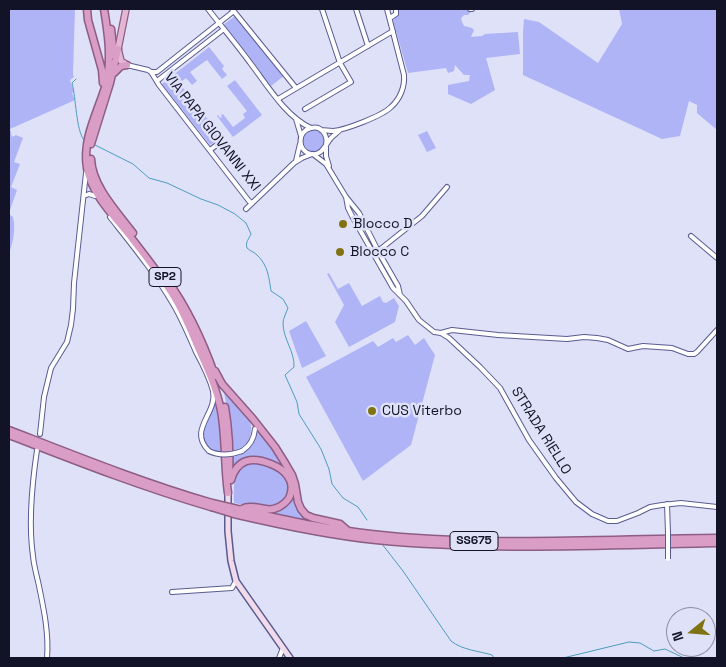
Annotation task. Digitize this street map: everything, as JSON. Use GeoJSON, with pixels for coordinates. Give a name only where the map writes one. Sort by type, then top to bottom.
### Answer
{"type":"FeatureCollection","features":[{"type":"Feature","properties":{"kind":"highway"},"geometry":{"type":"LineString","coordinates":[[87,9],[88,20],[103,77],[97,107]]}},
{"type":"Feature","properties":{"kind":"highway","name":"SP2"},"geometry":{"type":"LineString","coordinates":[[107,10],[109,64],[106,83],[88,140],[86,150],[87,173],[104,202],[140,248],[176,301],[185,318],[217,395],[222,416],[225,474],[228,493]]}},
{"type":"Feature","properties":{"kind":"highway","name":"SP2"},"geometry":{"type":"LineString","coordinates":[[107,10],[114,50],[113,70]]}},
{"type":"Feature","properties":{"kind":"highway","name":"SP2"},"geometry":{"type":"LineString","coordinates":[[118,49],[92,140],[91,162],[94,176],[100,190],[179,296],[211,365],[221,393],[227,420],[228,493]]}},
{"type":"Feature","properties":{"kind":"highway"},"geometry":{"type":"LineString","coordinates":[[113,70],[127,65]]}},
{"type":"Feature","properties":{"kind":"highway"},"geometry":{"type":"LineString","coordinates":[[211,365],[222,384],[275,447],[292,475],[301,509],[312,518],[340,524],[348,531]]}},
{"type":"Feature","properties":{"kind":"highway"},"geometry":{"type":"LineString","coordinates":[[213,391],[222,416]]}},
{"type":"Feature","properties":{"kind":"highway"},"geometry":{"type":"LineString","coordinates":[[253,420],[255,429]]}},
{"type":"Feature","properties":{"kind":"highway","name":"SS675"},"geometry":{"type":"LineString","coordinates":[[9,430],[211,505]]}},
{"type":"Feature","properties":{"kind":"highway","name":"SS675"},"geometry":{"type":"LineString","coordinates":[[9,436],[126,480],[282,525],[328,534],[405,542],[500,546],[717,543]]}},
{"type":"Feature","properties":{"kind":"highway"},"geometry":{"type":"LineString","coordinates":[[228,493],[235,470],[248,460],[258,460],[283,470],[292,486],[289,499],[273,510],[250,507],[235,511]]}},
{"type":"Feature","properties":{"kind":"highway","name":"SS675"},"geometry":{"type":"LineString","coordinates":[[235,511],[348,531],[405,537],[481,541],[717,538]]}},
{"type":"Feature","properties":{"kind":"main road","name":"SP2"},"geometry":{"type":"LineString","coordinates":[[118,49],[126,9]]}},
{"type":"Feature","properties":{"kind":"main road"},"geometry":{"type":"LineString","coordinates":[[118,49],[121,61],[127,65]]}},
{"type":"Feature","properties":{"kind":"main road","name":"SP2"},"geometry":{"type":"LineString","coordinates":[[228,493],[228,531],[231,561],[236,581],[290,658]]}},
{"type":"Feature","properties":{"kind":"street"},"geometry":{"type":"LineString","coordinates":[[208,9],[296,120],[311,128]]}},
{"type":"Feature","properties":{"kind":"street"},"geometry":{"type":"LineString","coordinates":[[305,109],[351,82],[340,63],[322,9]]}},
{"type":"Feature","properties":{"kind":"street"},"geometry":{"type":"LineString","coordinates":[[356,9],[368,46]]}},
{"type":"Feature","properties":{"kind":"street"},"geometry":{"type":"LineString","coordinates":[[301,136],[311,128],[331,131],[342,129],[384,113],[392,107],[401,95],[404,75],[387,9]]}},
{"type":"Feature","properties":{"kind":"street"},"geometry":{"type":"LineString","coordinates":[[390,18],[396,14],[396,9]]}},
{"type":"Feature","properties":{"kind":"street"},"geometry":{"type":"LineString","coordinates":[[151,72],[158,72],[219,24],[233,10],[296,88]]}},
{"type":"Feature","properties":{"kind":"street"},"geometry":{"type":"LineString","coordinates":[[157,81],[224,29]]}},
{"type":"Feature","properties":{"kind":"street"},"geometry":{"type":"LineString","coordinates":[[278,99],[393,31]]}},
{"type":"Feature","properties":{"kind":"street"},"geometry":{"type":"LineString","coordinates":[[206,34],[210,39]]}},
{"type":"Feature","properties":{"kind":"street"},"geometry":{"type":"LineString","coordinates":[[174,59],[178,65]]}},
{"type":"Feature","properties":{"kind":"street","name":"VIA PAPA GIOVANNI XXI"},"geometry":{"type":"LineString","coordinates":[[127,65],[151,72],[250,202],[252,202]]}},
{"type":"Feature","properties":{"kind":"street"},"geometry":{"type":"LineString","coordinates":[[294,163],[298,154],[301,136],[296,120]]}},
{"type":"Feature","properties":{"kind":"street"},"geometry":{"type":"LineString","coordinates":[[246,209],[294,163],[312,154],[320,153],[333,136],[342,129]]}},
{"type":"Feature","properties":{"kind":"street"},"geometry":{"type":"LineString","coordinates":[[321,130],[327,138],[327,160],[331,171],[346,197],[359,213],[398,286],[401,296]]}},
{"type":"Feature","properties":{"kind":"street"},"geometry":{"type":"LineString","coordinates":[[210,150],[218,144]]}},
{"type":"Feature","properties":{"kind":"street"},"geometry":{"type":"LineString","coordinates":[[300,144],[305,152],[321,160],[331,171]]}},
{"type":"Feature","properties":{"kind":"street"},"geometry":{"type":"LineString","coordinates":[[87,173],[95,196],[170,298],[180,316],[213,391],[212,402],[201,434],[204,444],[214,454],[242,452],[252,442],[255,429]]}},
{"type":"Feature","properties":{"kind":"street"},"geometry":{"type":"LineString","coordinates":[[40,434],[44,397],[51,368],[67,342],[71,325],[87,173]]}},
{"type":"Feature","properties":{"kind":"street"},"geometry":{"type":"LineString","coordinates":[[378,251],[422,216],[447,187]]}},
{"type":"Feature","properties":{"kind":"street"},"geometry":{"type":"LineString","coordinates":[[83,197],[89,194],[95,196]]}},
{"type":"Feature","properties":{"kind":"street"},"geometry":{"type":"LineString","coordinates":[[346,197],[352,216],[393,288],[401,296]]}},
{"type":"Feature","properties":{"kind":"street"},"geometry":{"type":"LineString","coordinates":[[691,236],[717,258]]}},
{"type":"Feature","properties":{"kind":"street","name":"STRADA RIELLO"},"geometry":{"type":"LineString","coordinates":[[401,296],[419,320],[434,332],[449,338],[480,366],[500,388],[529,440],[556,478],[576,502],[592,514],[608,521],[617,521],[626,519],[650,507],[667,504],[681,503],[717,507]]}},
{"type":"Feature","properties":{"kind":"street"},"geometry":{"type":"LineString","coordinates":[[440,333],[452,330],[567,339],[597,338],[608,340],[628,349],[644,346],[672,348],[681,353],[694,354],[698,352],[717,330]]}},
{"type":"Feature","properties":{"kind":"street"},"geometry":{"type":"LineString","coordinates":[[37,450],[30,533],[35,574],[42,599],[46,626],[47,658]]}},
{"type":"Feature","properties":{"kind":"street"},"geometry":{"type":"LineString","coordinates":[[667,504],[668,559]]}},
{"type":"Feature","properties":{"kind":"street"},"geometry":{"type":"LineString","coordinates":[[172,592],[232,588],[236,581]]}},
{"type":"Feature","properties":{"kind":"street"},"geometry":{"type":"LineString","coordinates":[[279,658],[283,648]]}},
{"type":"Feature","properties":{"kind":"shaded area"},"geometry":{"type":"Polygon","coordinates":[[[9,9],[75,9],[74,77],[70,80],[75,100],[10,129],[12,137],[16,135],[23,138],[14,162],[20,164],[11,187],[17,190],[9,213],[9,9]]]}},
{"type":"Feature","properties":{"kind":"shaded area"},"geometry":{"type":"Polygon","coordinates":[[[398,9],[460,9],[472,11],[461,18],[464,26],[474,30],[471,37],[485,34],[518,32],[520,54],[486,58],[495,90],[471,104],[448,94],[448,85],[469,81],[470,75],[464,75],[455,65],[454,71],[448,73],[446,68],[408,73],[393,21],[398,9]]]}},
{"type":"Feature","properties":{"kind":"shaded area"},"geometry":{"type":"Polygon","coordinates":[[[619,9],[717,9],[717,130],[697,113],[697,105],[689,101],[680,136],[662,139],[523,75],[524,19],[539,22],[598,63],[622,24],[619,9]]]}},
{"type":"Feature","properties":{"kind":"shaded area"},"geometry":{"type":"Polygon","coordinates":[[[235,16],[284,76],[271,86],[223,25],[235,16]]]}},
{"type":"Feature","properties":{"kind":"shaded area"},"geometry":{"type":"Polygon","coordinates":[[[209,47],[224,66],[222,69],[227,75],[222,79],[207,60],[190,72],[197,81],[192,85],[186,78],[179,84],[185,90],[185,93],[187,92],[191,97],[196,108],[198,107],[201,113],[208,119],[206,121],[210,122],[219,134],[216,141],[210,145],[162,84],[209,47]]]}},
{"type":"Feature","properties":{"kind":"shaded area"},"geometry":{"type":"Polygon","coordinates":[[[235,80],[262,115],[233,137],[217,116],[220,118],[223,114],[233,127],[245,118],[243,114],[247,111],[227,86],[235,80]]]}},
{"type":"Feature","properties":{"kind":"shaded area"},"geometry":{"type":"Polygon","coordinates":[[[314,130],[322,133],[325,141],[322,149],[314,152],[306,149],[303,141],[306,133],[314,130]]]}},
{"type":"Feature","properties":{"kind":"shaded area"},"geometry":{"type":"Polygon","coordinates":[[[427,131],[436,148],[427,152],[418,135],[427,131]]]}},
{"type":"Feature","properties":{"kind":"shaded area"},"geometry":{"type":"Polygon","coordinates":[[[9,214],[13,217],[14,226],[9,254],[9,214]]]}},
{"type":"Feature","properties":{"kind":"shaded area"},"geometry":{"type":"Polygon","coordinates":[[[329,273],[338,289],[349,283],[362,306],[380,296],[383,302],[386,303],[394,298],[399,306],[395,322],[349,347],[335,322],[344,305],[327,274],[329,273]]]}},
{"type":"Feature","properties":{"kind":"shaded area"},"geometry":{"type":"Polygon","coordinates":[[[306,321],[326,356],[302,368],[289,331],[306,321]]]}},
{"type":"Feature","properties":{"kind":"shaded area","name":"CUS Viterbo"},"geometry":{"type":"Polygon","coordinates":[[[408,335],[415,345],[424,338],[435,355],[411,445],[363,481],[306,377],[373,341],[378,347],[393,338],[396,342],[408,335]]]}},
{"type":"Feature","properties":{"kind":"shaded area"},"geometry":{"type":"Polygon","coordinates":[[[224,393],[250,421],[250,437],[246,444],[239,449],[242,454],[253,444],[257,429],[285,468],[253,458],[232,472],[227,407],[224,393]]]}},
{"type":"Feature","properties":{"kind":"shaded area"},"geometry":{"type":"Polygon","coordinates":[[[214,404],[219,421],[221,453],[209,449],[203,439],[208,414],[214,404]]]}},
{"type":"Feature","properties":{"kind":"shaded area"},"geometry":{"type":"Polygon","coordinates":[[[258,462],[283,472],[288,482],[289,491],[287,497],[282,503],[266,509],[234,503],[236,475],[243,466],[258,462]]]}},
{"type":"Feature","properties":{"kind":"shaded area"},"geometry":{"type":"Polygon","coordinates":[[[294,490],[296,503],[306,520],[274,513],[294,490]]]}},
{"type":"Feature","properties":{"kind":"waterway"},"geometry":{"type":"LineString","coordinates":[[76,79],[72,83],[79,129],[84,140]]}},
{"type":"Feature","properties":{"kind":"waterway"},"geometry":{"type":"LineString","coordinates":[[95,145],[133,164],[149,178],[167,183],[218,205],[235,214],[246,223],[251,234],[247,242],[247,248],[264,263],[271,291],[283,299],[288,308],[283,323],[285,335],[293,356],[294,367],[285,375],[297,402],[299,414],[321,449],[329,469],[332,484],[343,498],[358,507],[367,520]]}},
{"type":"Feature","properties":{"kind":"waterway"},"geometry":{"type":"LineString","coordinates":[[382,544],[451,641],[465,648],[492,655],[494,658]]}},
{"type":"Feature","properties":{"kind":"waterway"},"geometry":{"type":"LineString","coordinates":[[563,658],[629,642],[640,643],[654,651],[665,649],[684,658]]}},
{"type":"Feature","properties":{"kind":"place","name":"Blocco D"},"geometry":{"type":"Point","coordinates":[343,224]}},
{"type":"Feature","properties":{"kind":"place","name":"Blocco C"},"geometry":{"type":"Point","coordinates":[340,252]}},
{"type":"Feature","properties":{"kind":"place","name":"CUS Viterbo"},"geometry":{"type":"Point","coordinates":[372,411]}}]}
